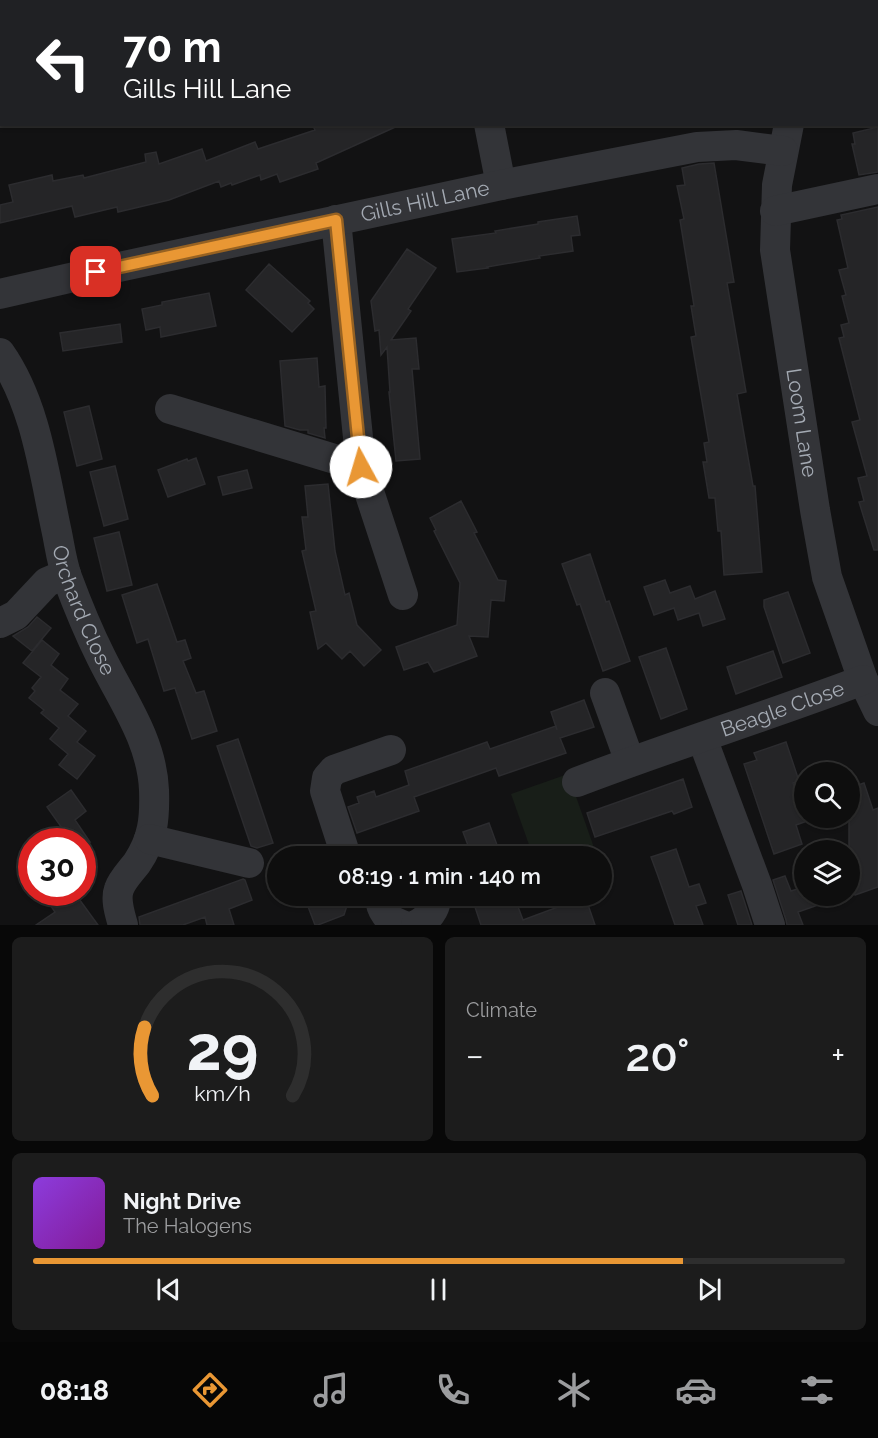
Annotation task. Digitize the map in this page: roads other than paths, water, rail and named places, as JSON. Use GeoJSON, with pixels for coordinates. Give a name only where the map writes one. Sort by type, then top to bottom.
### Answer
{"type":"FeatureCollection","features":[{"type":"Feature","properties":{"kind":"street"},"geometry":{"type":"LineString","coordinates":[[489,126],[501,185]]}},
{"type":"Feature","properties":{"kind":"street","name":"Gills Hill Lane"},"geometry":{"type":"LineString","coordinates":[[0,294],[501,185],[697,147],[736,145],[786,138]]}},
{"type":"Feature","properties":{"kind":"street","name":"Loom Lane"},"geometry":{"type":"LineString","coordinates":[[786,138],[777,185],[775,250],[815,510],[827,577],[862,680],[878,711]]}},
{"type":"Feature","properties":{"kind":"street"},"geometry":{"type":"LineString","coordinates":[[776,211],[878,189]]}},
{"type":"Feature","properties":{"kind":"street"},"geometry":{"type":"LineString","coordinates":[[336,220],[361,467],[403,595]]}},
{"type":"Feature","properties":{"kind":"street","name":"Orchard Close"},"geometry":{"type":"LineString","coordinates":[[0,353],[10,367],[11,394],[36,440],[66,574],[100,656],[137,725],[148,754],[154,788],[154,825],[143,851]]}},
{"type":"Feature","properties":{"kind":"street"},"geometry":{"type":"LineString","coordinates":[[170,409],[361,467]]}},
{"type":"Feature","properties":{"kind":"street"},"geometry":{"type":"LineString","coordinates":[[0,623],[16,615],[47,582],[66,574]]}},
{"type":"Feature","properties":{"kind":"street","name":"Beagle Close"},"geometry":{"type":"LineString","coordinates":[[577,782],[862,680]]}},
{"type":"Feature","properties":{"kind":"street"},"geometry":{"type":"LineString","coordinates":[[605,693],[630,762]]}},
{"type":"Feature","properties":{"kind":"street","name":"Beagle Close"},"geometry":{"type":"LineString","coordinates":[[702,738],[770,925]]}},
{"type":"Feature","properties":{"kind":"street"},"geometry":{"type":"LineString","coordinates":[[343,846],[325,791],[327,778],[334,770],[391,750]]}},
{"type":"Feature","properties":{"kind":"street"},"geometry":{"type":"LineString","coordinates":[[123,925],[118,905],[118,891],[143,851],[249,863]]}}]}
